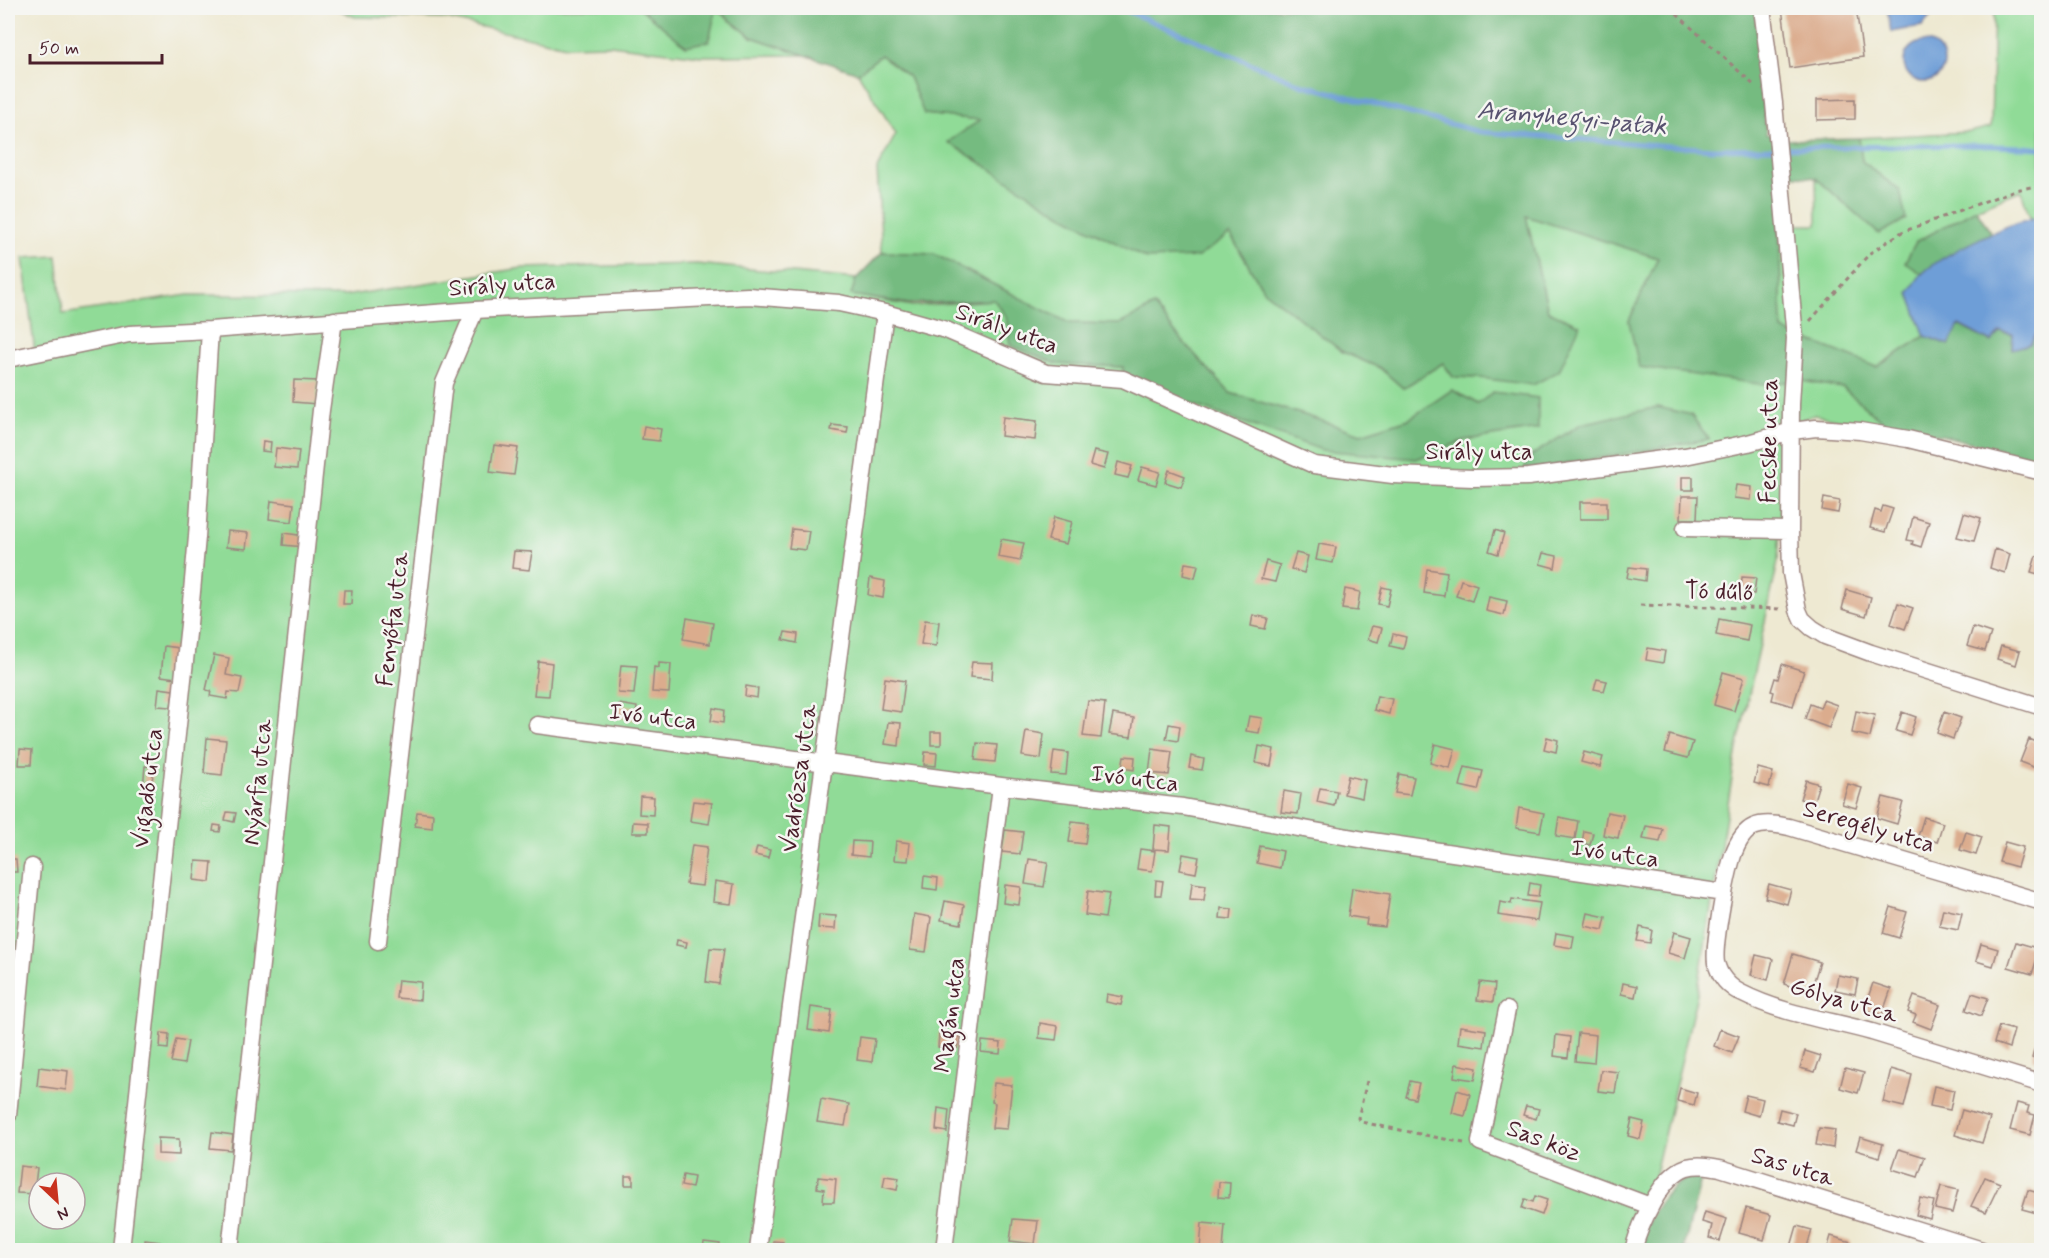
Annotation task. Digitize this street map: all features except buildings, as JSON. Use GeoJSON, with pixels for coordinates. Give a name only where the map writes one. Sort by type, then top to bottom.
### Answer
{"type":"FeatureCollection","features":[{"type":"Feature","properties":{"kind":"street","name":"Fecske utca"},"geometry":{"type":"LineString","coordinates":[[1762,8],[1774,103],[1795,338],[1790,530],[1791,573],[1798,610]]}},
{"type":"Feature","properties":{"kind":"street","name":"Sirály utca"},"geometry":{"type":"LineString","coordinates":[[8,359],[129,334],[475,310],[748,296],[839,303],[885,313],[945,330],[1046,373],[1123,380],[1314,465],[1393,475],[1473,478],[1528,477],[1685,456],[1792,431],[1816,428],[1860,431],[1908,439],[2042,472]]}},
{"type":"Feature","properties":{"kind":"street","name":"Fenyőfa utca"},"geometry":{"type":"LineString","coordinates":[[378,940],[444,383],[475,310]]}},
{"type":"Feature","properties":{"kind":"street","name":"Vadrózsa utca"},"geometry":{"type":"LineString","coordinates":[[758,1251],[885,313]]}},
{"type":"Feature","properties":{"kind":"street","name":"Nyárfa utca"},"geometry":{"type":"LineString","coordinates":[[230,1251],[321,410],[334,320]]}},
{"type":"Feature","properties":{"kind":"street","name":"Vigadó utca"},"geometry":{"type":"LineString","coordinates":[[121,1251],[189,624],[210,330]]}},
{"type":"Feature","properties":{"kind":"street"},"geometry":{"type":"LineString","coordinates":[[1685,528],[1790,530]]}},
{"type":"Feature","properties":{"kind":"street"},"geometry":{"type":"LineString","coordinates":[[1798,610],[1802,619],[1812,628],[1841,642],[2042,707]]}},
{"type":"Feature","properties":{"kind":"street","name":"Ivó utca"},"geometry":{"type":"LineString","coordinates":[[537,725],[1001,786],[1183,807],[1365,840],[1724,893]]}},
{"type":"Feature","properties":{"kind":"street","name":"Magán utca"},"geometry":{"type":"LineString","coordinates":[[944,1251],[1001,786]]}},
{"type":"Feature","properties":{"kind":"street","name":"Seregély utca"},"geometry":{"type":"LineString","coordinates":[[1724,893],[1732,857],[1739,840],[1750,828],[1772,823],[2042,902]]}},
{"type":"Feature","properties":{"kind":"street"},"geometry":{"type":"LineString","coordinates":[[8,1115],[32,867]]}},
{"type":"Feature","properties":{"kind":"street","name":"Gólya utca"},"geometry":{"type":"LineString","coordinates":[[1724,893],[1716,962],[1720,974],[1739,992],[1801,1015],[1870,1032],[2042,1084]]}},
{"type":"Feature","properties":{"kind":"street","name":"Sas köz"},"geometry":{"type":"LineString","coordinates":[[1508,1010],[1480,1142],[1650,1206]]}},
{"type":"Feature","properties":{"kind":"street","name":"Sas utca"},"geometry":{"type":"LineString","coordinates":[[1633,1251],[1650,1206],[1672,1178],[1686,1167],[1701,1165],[1720,1168],[1982,1251]]}},
{"type":"Feature","properties":{"kind":"path"},"geometry":{"type":"LineString","coordinates":[[1670,8],[1774,103]]}},
{"type":"Feature","properties":{"kind":"path"},"geometry":{"type":"LineString","coordinates":[[1795,338],[1870,253],[1902,231],[2015,190],[2042,185]]}},
{"type":"Feature","properties":{"kind":"path","name":"Tó dűlő"},"geometry":{"type":"LineString","coordinates":[[1640,604],[1798,610]]}},
{"type":"Feature","properties":{"kind":"path"},"geometry":{"type":"LineString","coordinates":[[1367,1081],[1358,1118],[1361,1122],[1473,1145],[1480,1142]]}},
{"type":"Feature","properties":{"kind":"green space"},"geometry":{"type":"Polygon","coordinates":[[[335,8],[640,8],[686,46],[715,9],[752,37],[806,55],[701,56],[610,45],[566,46],[447,19],[355,17],[335,8]]]}},
{"type":"Feature","properties":{"kind":"green space"},"geometry":{"type":"Polygon","coordinates":[[[640,8],[1755,8],[1766,134],[1788,140],[1859,138],[1862,161],[1900,191],[1906,219],[1879,234],[1816,178],[1789,175],[1779,225],[1782,330],[1877,367],[1925,336],[1949,345],[1958,325],[1991,342],[1999,332],[2013,334],[2012,348],[2041,327],[2041,460],[1941,435],[1893,430],[1843,388],[1803,381],[1759,384],[1639,367],[1629,321],[1658,258],[1526,216],[1548,311],[1580,325],[1559,371],[1533,385],[1453,377],[1443,363],[1403,388],[1380,368],[1343,352],[1264,291],[1230,234],[1198,257],[1147,259],[1062,215],[948,142],[980,120],[924,114],[909,77],[881,55],[858,73],[752,37],[716,9],[709,41],[686,46],[640,8]]]}},
{"type":"Feature","properties":{"kind":"green space"},"geometry":{"type":"Polygon","coordinates":[[[1994,8],[2041,8],[2041,217],[2030,218],[2021,190],[1976,209],[1916,242],[1905,262],[1922,274],[1909,293],[1925,336],[1877,367],[1782,330],[1779,225],[1817,225],[1816,178],[1879,234],[1900,191],[1862,161],[1859,138],[1970,132],[1991,127],[1994,8]]]}},
{"type":"Feature","properties":{"kind":"green space"},"geometry":{"type":"Polygon","coordinates":[[[881,55],[909,77],[925,114],[981,120],[949,143],[1198,257],[1230,234],[1264,291],[1343,352],[1380,368],[1403,388],[1443,363],[1453,377],[1480,378],[1548,311],[1526,216],[1658,258],[1629,321],[1789,382],[1803,381],[1843,388],[1893,430],[1814,415],[1786,426],[1778,562],[1736,754],[1697,994],[1650,1195],[1628,1250],[8,1250],[8,359],[35,353],[23,258],[57,256],[63,314],[188,295],[344,296],[522,268],[697,264],[856,279],[852,295],[912,306],[994,300],[1006,316],[1057,364],[1124,367],[1123,379],[1416,459],[1465,440],[1538,429],[1478,404],[1452,390],[1409,419],[1361,434],[1230,393],[1154,306],[1120,324],[1069,323],[934,254],[882,252],[877,169],[896,134],[858,73],[881,55]]]}},
{"type":"Feature","properties":{"kind":"green space"},"geometry":{"type":"Polygon","coordinates":[[[1976,209],[1991,233],[1950,255],[1922,274],[1905,262],[1916,242],[1976,209]]]}},
{"type":"Feature","properties":{"kind":"green space"},"geometry":{"type":"Polygon","coordinates":[[[882,252],[934,254],[1069,323],[1120,324],[1154,306],[1230,393],[1361,434],[1409,419],[1452,390],[1478,404],[1493,392],[1538,398],[1538,429],[1465,440],[1416,459],[1322,450],[1123,380],[1123,367],[1057,364],[1010,345],[1006,316],[994,300],[909,304],[851,295],[856,279],[882,252]]]}},
{"type":"Feature","properties":{"kind":"green space"},"geometry":{"type":"Polygon","coordinates":[[[1658,407],[1691,415],[1709,439],[1524,471],[1529,457],[1581,424],[1658,407]]]}},
{"type":"Feature","properties":{"kind":"green space"},"geometry":{"type":"Polygon","coordinates":[[[1689,1177],[1701,1179],[1684,1248],[1691,1250],[1634,1250],[1662,1199],[1689,1177]]]}},
{"type":"Feature","properties":{"kind":"water"},"geometry":{"type":"Polygon","coordinates":[[[1887,8],[1933,8],[1934,13],[1922,26],[1891,32],[1887,8]]]}},
{"type":"Feature","properties":{"kind":"water"},"geometry":{"type":"Polygon","coordinates":[[[1924,42],[1938,48],[1944,62],[1938,76],[1924,82],[1910,76],[1904,62],[1910,48],[1924,42]]]}},
{"type":"Feature","properties":{"kind":"water"},"geometry":{"type":"Polygon","coordinates":[[[2041,217],[2041,327],[2030,344],[2012,349],[2013,334],[2000,332],[1991,342],[1959,325],[1949,345],[1925,336],[1909,293],[1921,275],[1933,265],[1979,239],[2014,224],[2041,217]]]}},
{"type":"Feature","properties":{"kind":"waterway","name":"Aranyhegyi-patak"},"geometry":{"type":"LineString","coordinates":[[1120,8],[1300,84],[1480,132],[1713,149],[1971,145],[2042,148]]}}]}
